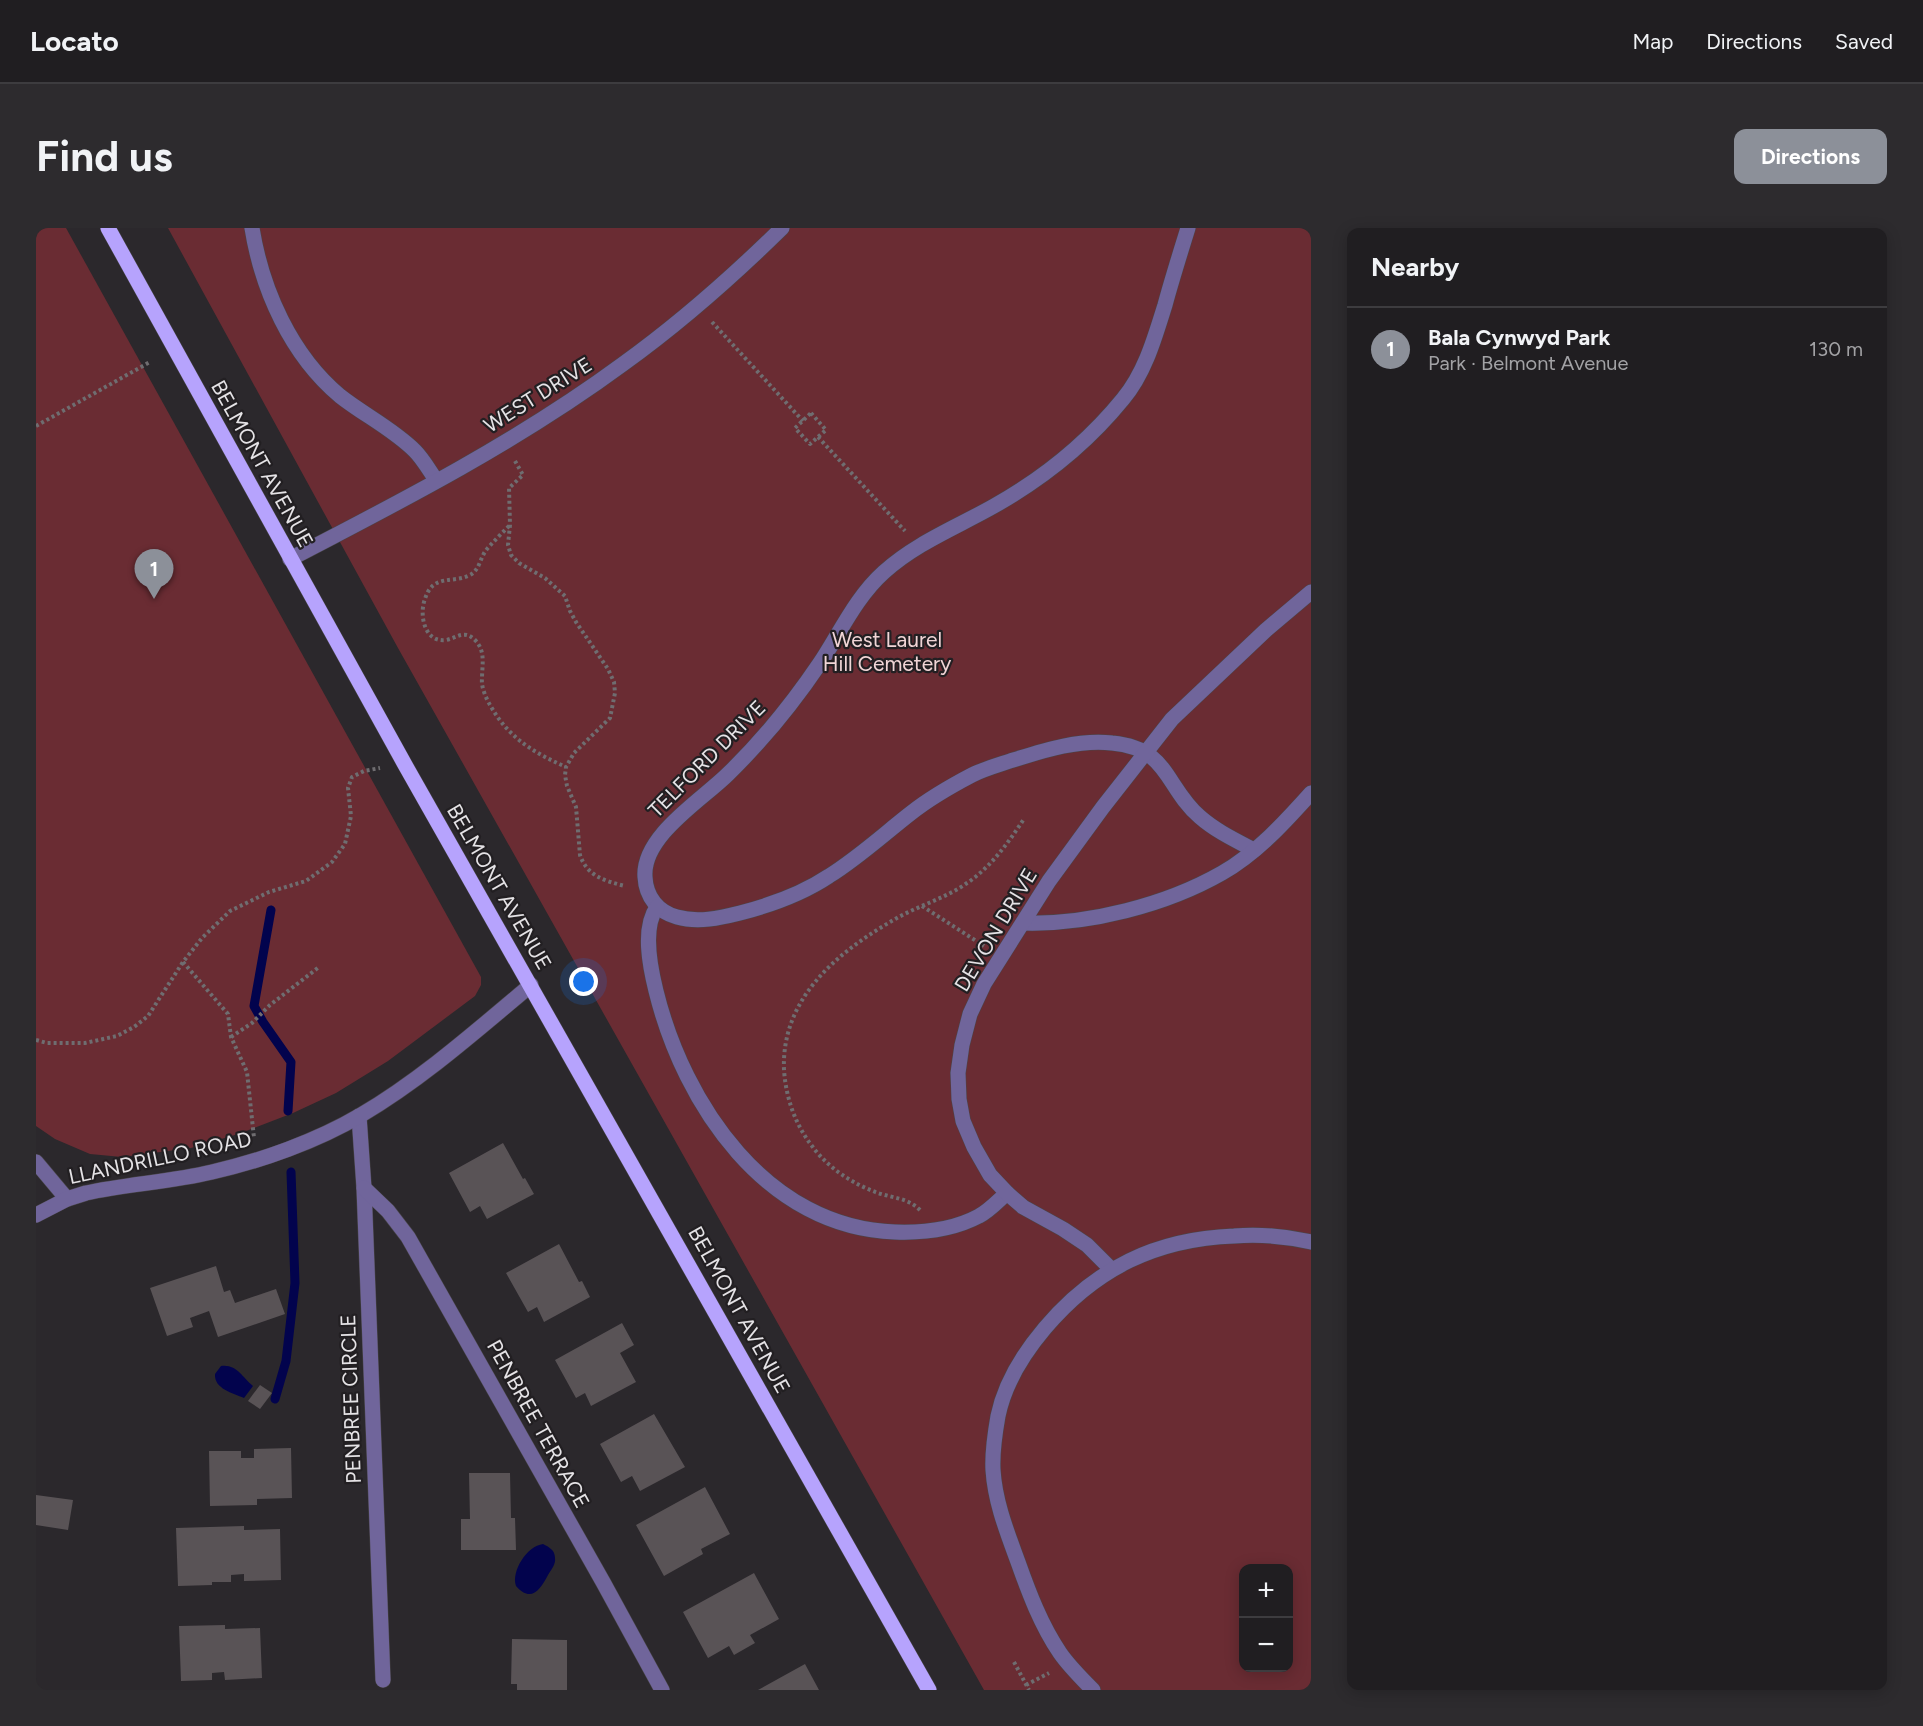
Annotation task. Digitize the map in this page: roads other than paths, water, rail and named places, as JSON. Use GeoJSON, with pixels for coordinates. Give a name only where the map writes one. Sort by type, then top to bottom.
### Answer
{"type":"FeatureCollection","features":[{"type":"Feature","properties":{"kind":"main road","name":"BELMONT AVENUE"},"geometry":{"type":"LineString","coordinates":[[108,228],[290,559],[929,1690]]}},
{"type":"Feature","properties":{"kind":"street"},"geometry":{"type":"LineString","coordinates":[[252,228],[272,299],[284,326],[298,348],[315,371],[339,394],[414,450],[436,480]]}},
{"type":"Feature","properties":{"kind":"street","name":"WEST DRIVE"},"geometry":{"type":"LineString","coordinates":[[290,559],[374,516],[503,443],[623,364],[698,306],[782,228]]}},
{"type":"Feature","properties":{"kind":"street","name":"TELFORD DRIVE"},"geometry":{"type":"LineString","coordinates":[[657,907],[647,889],[644,876],[646,860],[652,848],[663,834],[729,773],[766,734],[820,663],[868,589],[885,572],[919,546],[998,504],[1042,476],[1107,418],[1127,394],[1142,369],[1156,333],[1188,228]]}},
{"type":"Feature","properties":{"kind":"street","name":"DEVON DRIVE"},"geometry":{"type":"LineString","coordinates":[[1111,1269],[1087,1245],[1023,1207],[990,1176],[963,1121],[959,1099],[958,1073],[970,1014],[984,984],[1075,844],[1172,719],[1198,692],[1311,592]]}},
{"type":"Feature","properties":{"kind":"street"},"geometry":{"type":"LineString","coordinates":[[1007,1193],[979,1216],[956,1226],[910,1232],[879,1231],[850,1226],[802,1207],[782,1194],[743,1158],[717,1127],[693,1089],[667,1030],[653,980],[650,956],[651,916],[657,907],[672,916],[689,920],[719,918],[795,895],[849,863],[912,812],[943,791],[978,772],[1060,747],[1094,742],[1129,745],[1146,752],[1162,766],[1197,815],[1221,833],[1254,850]]}},
{"type":"Feature","properties":{"kind":"street"},"geometry":{"type":"LineString","coordinates":[[1023,923],[1048,924],[1076,921],[1151,903],[1191,888],[1223,872],[1254,850],[1288,819],[1311,793]]}},
{"type":"Feature","properties":{"kind":"street","name":"LLANDRILLO ROAD"},"geometry":{"type":"LineString","coordinates":[[36,1215],[67,1199],[111,1188],[220,1170],[307,1141],[359,1116],[407,1085],[531,986]]}},
{"type":"Feature","properties":{"kind":"street","name":"PENBREE CIRCLE"},"geometry":{"type":"LineString","coordinates":[[359,1116],[364,1188],[382,1680]]}},
{"type":"Feature","properties":{"kind":"street"},"geometry":{"type":"LineString","coordinates":[[36,1162],[67,1199]]}},
{"type":"Feature","properties":{"kind":"street","name":"PENBREE TERRACE"},"geometry":{"type":"LineString","coordinates":[[364,1188],[388,1211],[408,1237],[662,1690]]}},
{"type":"Feature","properties":{"kind":"street"},"geometry":{"type":"LineString","coordinates":[[1093,1690],[1060,1653],[1045,1627],[1026,1583],[996,1497],[993,1469],[994,1443],[1005,1391],[1015,1369],[1031,1344],[1079,1293],[1111,1269],[1148,1251],[1179,1242],[1214,1237],[1278,1236],[1311,1242]]}},
{"type":"Feature","properties":{"kind":"waterway"},"geometry":{"type":"LineString","coordinates":[[271,910],[254,1006],[291,1062],[288,1111]]}},
{"type":"Feature","properties":{"kind":"waterway"},"geometry":{"type":"LineString","coordinates":[[275,1399],[286,1361],[295,1283],[291,1172]]}},
{"type":"Feature","properties":{"kind":"place","name":"Bala Cynwyd Park"},"geometry":{"type":"Point","coordinates":[154,599]}},
{"type":"Feature","properties":{"kind":"park label","name":"West Laurel Hill Cemetery"},"geometry":{"type":"Point","coordinates":[887,652]}}]}
